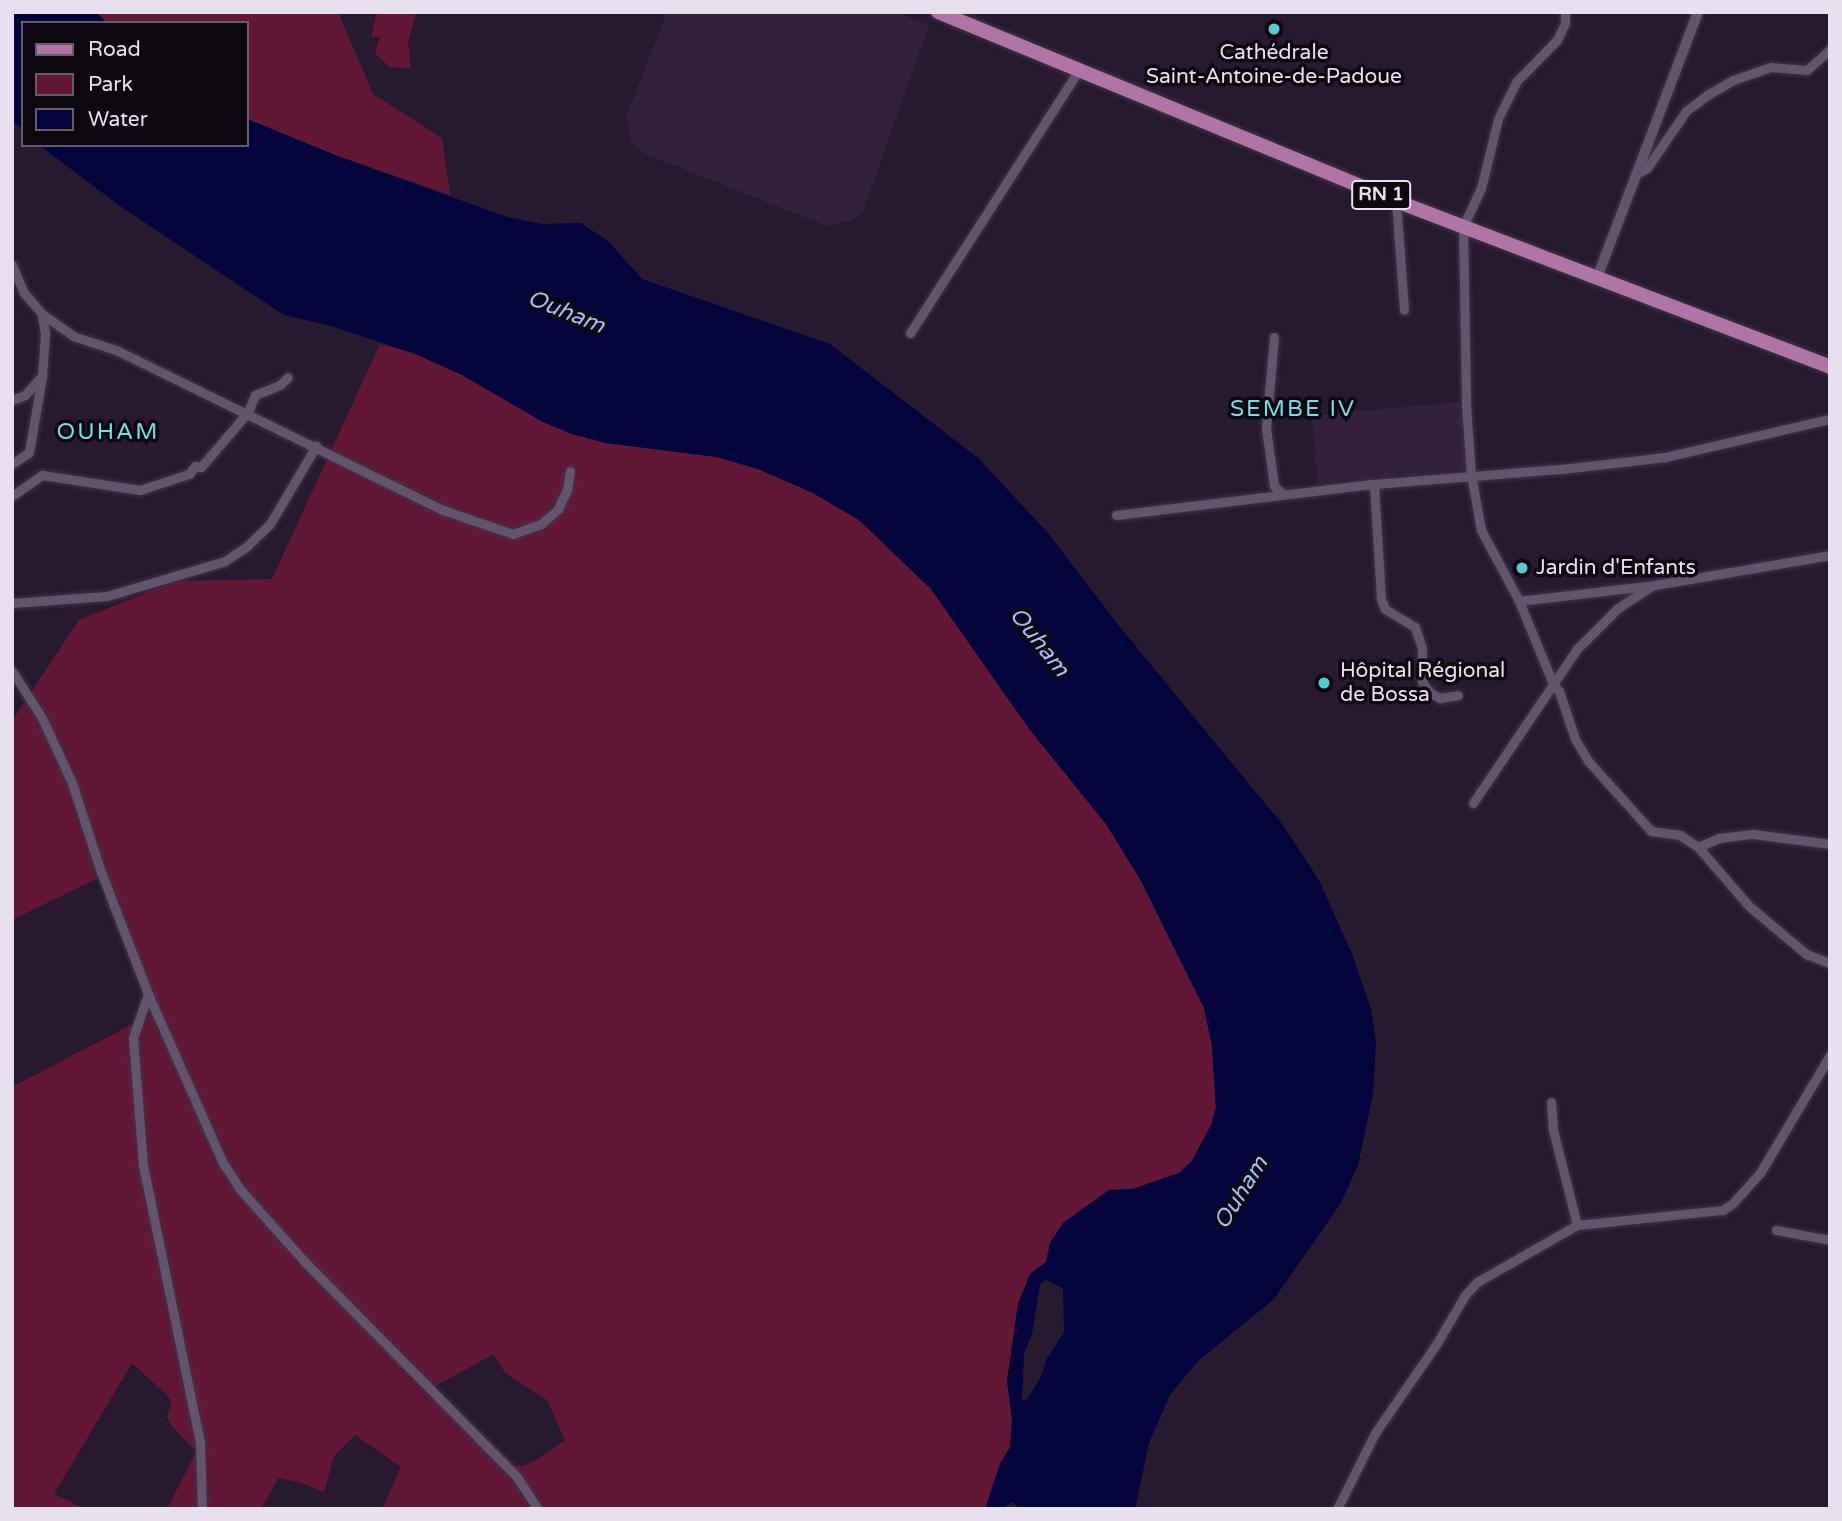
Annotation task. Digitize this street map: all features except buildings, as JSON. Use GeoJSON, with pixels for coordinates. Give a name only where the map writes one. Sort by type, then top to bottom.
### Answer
{"type":"FeatureCollection","features":[{"type":"Feature","properties":{"kind":"main road","name":"RN 1"},"geometry":{"type":"LineString","coordinates":[[938,12],[1396,201],[1830,367]]}},
{"type":"Feature","properties":{"kind":"street"},"geometry":{"type":"LineString","coordinates":[[1565,12],[1565,23],[1557,40],[1516,82],[1498,119],[1481,188],[1463,227],[1466,405],[1471,474],[1481,530],[1519,601],[1553,684],[1559,691],[1575,739],[1588,761],[1651,831],[1680,835],[1698,848],[1749,906],[1806,954],[1830,963]]}},
{"type":"Feature","properties":{"kind":"street"},"geometry":{"type":"LineString","coordinates":[[1597,278],[1698,12]]}},
{"type":"Feature","properties":{"kind":"street"},"geometry":{"type":"LineString","coordinates":[[1636,174],[1647,168],[1686,111],[1707,95],[1733,80],[1771,67],[1807,71],[1830,49]]}},
{"type":"Feature","properties":{"kind":"street"},"geometry":{"type":"LineString","coordinates":[[910,333],[1078,71]]}},
{"type":"Feature","properties":{"kind":"street"},"geometry":{"type":"LineString","coordinates":[[1396,201],[1404,310]]}},
{"type":"Feature","properties":{"kind":"street"},"geometry":{"type":"LineString","coordinates":[[12,265],[24,293],[41,314],[73,335],[116,350],[248,412],[443,510],[513,534],[541,524],[558,509],[567,490],[570,471]]}},
{"type":"Feature","properties":{"kind":"street"},"geometry":{"type":"LineString","coordinates":[[12,464],[29,452],[42,377],[45,334],[41,314]]}},
{"type":"Feature","properties":{"kind":"street"},"geometry":{"type":"LineString","coordinates":[[1274,337],[1266,428],[1274,486],[1283,494]]}},
{"type":"Feature","properties":{"kind":"street"},"geometry":{"type":"LineString","coordinates":[[12,400],[25,395],[42,377]]}},
{"type":"Feature","properties":{"kind":"street"},"geometry":{"type":"LineString","coordinates":[[12,496],[42,475],[140,490],[189,474],[195,466],[201,467],[248,412],[255,395],[279,385],[288,377]]}},
{"type":"Feature","properties":{"kind":"street"},"geometry":{"type":"LineString","coordinates":[[1116,515],[1374,484],[1471,474],[1562,469],[1665,457],[1830,419]]}},
{"type":"Feature","properties":{"kind":"street"},"geometry":{"type":"LineString","coordinates":[[12,603],[107,596],[225,561],[247,546],[270,524],[316,446]]}},
{"type":"Feature","properties":{"kind":"street"},"geometry":{"type":"LineString","coordinates":[[1374,484],[1381,599],[1385,609],[1415,627],[1422,649],[1423,681],[1429,692],[1440,698],[1458,695]]}},
{"type":"Feature","properties":{"kind":"street"},"geometry":{"type":"LineString","coordinates":[[1519,601],[1655,585],[1830,555]]}},
{"type":"Feature","properties":{"kind":"street"},"geometry":{"type":"LineString","coordinates":[[1473,803],[1577,649],[1618,608],[1655,585]]}},
{"type":"Feature","properties":{"kind":"street"},"geometry":{"type":"LineString","coordinates":[[12,671],[42,718],[72,783],[148,995],[223,1163],[239,1188],[303,1261],[517,1477],[538,1509]]}},
{"type":"Feature","properties":{"kind":"street"},"geometry":{"type":"LineString","coordinates":[[1698,848],[1719,838],[1754,834],[1830,844]]}},
{"type":"Feature","properties":{"kind":"street"},"geometry":{"type":"LineString","coordinates":[[148,995],[132,1038],[143,1165],[200,1442],[202,1509]]}},
{"type":"Feature","properties":{"kind":"street"},"geometry":{"type":"LineString","coordinates":[[1337,1509],[1374,1433],[1437,1343],[1465,1295],[1477,1282],[1506,1263],[1577,1226],[1723,1210],[1732,1205],[1760,1173],[1830,1055]]}},
{"type":"Feature","properties":{"kind":"street"},"geometry":{"type":"LineString","coordinates":[[1550,1102],[1553,1130],[1577,1226]]}},
{"type":"Feature","properties":{"kind":"street"},"geometry":{"type":"LineString","coordinates":[[1776,1230],[1830,1240]]}},
{"type":"Feature","properties":{"kind":"shaded area"},"geometry":{"type":"Polygon","coordinates":[[[667,12],[895,12],[929,25],[863,212],[851,220],[827,226],[643,153],[630,141],[627,115],[667,12]]]}},
{"type":"Feature","properties":{"kind":"shaded area"},"geometry":{"type":"Polygon","coordinates":[[[1461,402],[1467,470],[1317,483],[1312,415],[1461,402]]]}},
{"type":"Feature","properties":{"kind":"green space"},"geometry":{"type":"Polygon","coordinates":[[[96,12],[338,12],[373,94],[442,138],[450,195],[335,155],[248,119],[248,21],[105,21],[96,12]]]}},
{"type":"Feature","properties":{"kind":"green space"},"geometry":{"type":"Polygon","coordinates":[[[377,12],[416,12],[408,43],[411,69],[390,67],[375,54],[380,36],[371,38],[377,12]]]}},
{"type":"Feature","properties":{"kind":"green space"},"geometry":{"type":"Polygon","coordinates":[[[380,344],[413,353],[462,375],[543,422],[572,434],[606,443],[716,457],[758,469],[813,493],[859,520],[931,589],[1030,730],[1106,824],[1141,881],[1204,1008],[1212,1046],[1216,1108],[1211,1125],[1192,1161],[1179,1173],[1133,1189],[1109,1190],[1063,1223],[1050,1243],[1046,1262],[1030,1274],[1018,1304],[1007,1381],[1012,1420],[1010,1447],[1000,1464],[985,1509],[382,1509],[401,1467],[355,1435],[334,1456],[324,1492],[299,1482],[278,1478],[261,1509],[167,1509],[196,1452],[170,1424],[167,1417],[171,1403],[168,1396],[132,1363],[54,1494],[86,1509],[12,1509],[12,1087],[154,1013],[100,877],[12,920],[12,721],[79,620],[176,581],[272,579],[380,344]],[[494,1354],[432,1388],[515,1466],[521,1466],[535,1461],[565,1440],[547,1400],[505,1373],[494,1354]]]}},
{"type":"Feature","properties":{"kind":"water"},"geometry":{"type":"Polygon","coordinates":[[[12,12],[96,12],[105,21],[21,21],[21,128],[12,120],[12,12]]]}},
{"type":"Feature","properties":{"kind":"water","name":"Ouham"},"geometry":{"type":"Polygon","coordinates":[[[248,119],[335,155],[507,217],[542,224],[581,223],[609,242],[642,279],[830,344],[978,458],[1048,533],[1119,626],[1282,824],[1319,880],[1352,954],[1371,1009],[1376,1042],[1373,1094],[1358,1165],[1341,1203],[1274,1299],[1198,1361],[1170,1395],[1149,1443],[1135,1509],[1020,1509],[1012,1502],[1002,1509],[985,1509],[1000,1464],[1010,1447],[1012,1420],[1007,1381],[1018,1304],[1030,1274],[1046,1262],[1050,1243],[1063,1223],[1109,1190],[1133,1189],[1179,1173],[1192,1161],[1211,1125],[1216,1108],[1212,1046],[1204,1008],[1141,881],[1106,824],[1030,730],[931,589],[859,520],[813,493],[758,469],[717,457],[606,443],[572,434],[543,422],[462,375],[413,353],[331,326],[284,315],[120,206],[42,147],[248,147],[248,119]],[[1045,1280],[1040,1285],[1032,1334],[1024,1353],[1022,1401],[1027,1399],[1041,1377],[1046,1360],[1064,1332],[1063,1288],[1045,1280]]]}},
{"type":"Feature","properties":{"kind":"place","name":"Cathédrale Saint-Antoine-de-Padoue"},"geometry":{"type":"Point","coordinates":[1274,29]}},
{"type":"Feature","properties":{"kind":"place","name":"Jardin d'Enfants"},"geometry":{"type":"Point","coordinates":[1522,568]}},
{"type":"Feature","properties":{"kind":"place","name":"Hôpital Régional de Bossa"},"geometry":{"type":"Point","coordinates":[1324,683]}},
{"type":"Feature","properties":{"kind":"district","name":"SEMBE IV"},"geometry":{"type":"Point","coordinates":[1293,409]}},
{"type":"Feature","properties":{"kind":"district","name":"OUHAM"},"geometry":{"type":"Point","coordinates":[108,432]}}]}
